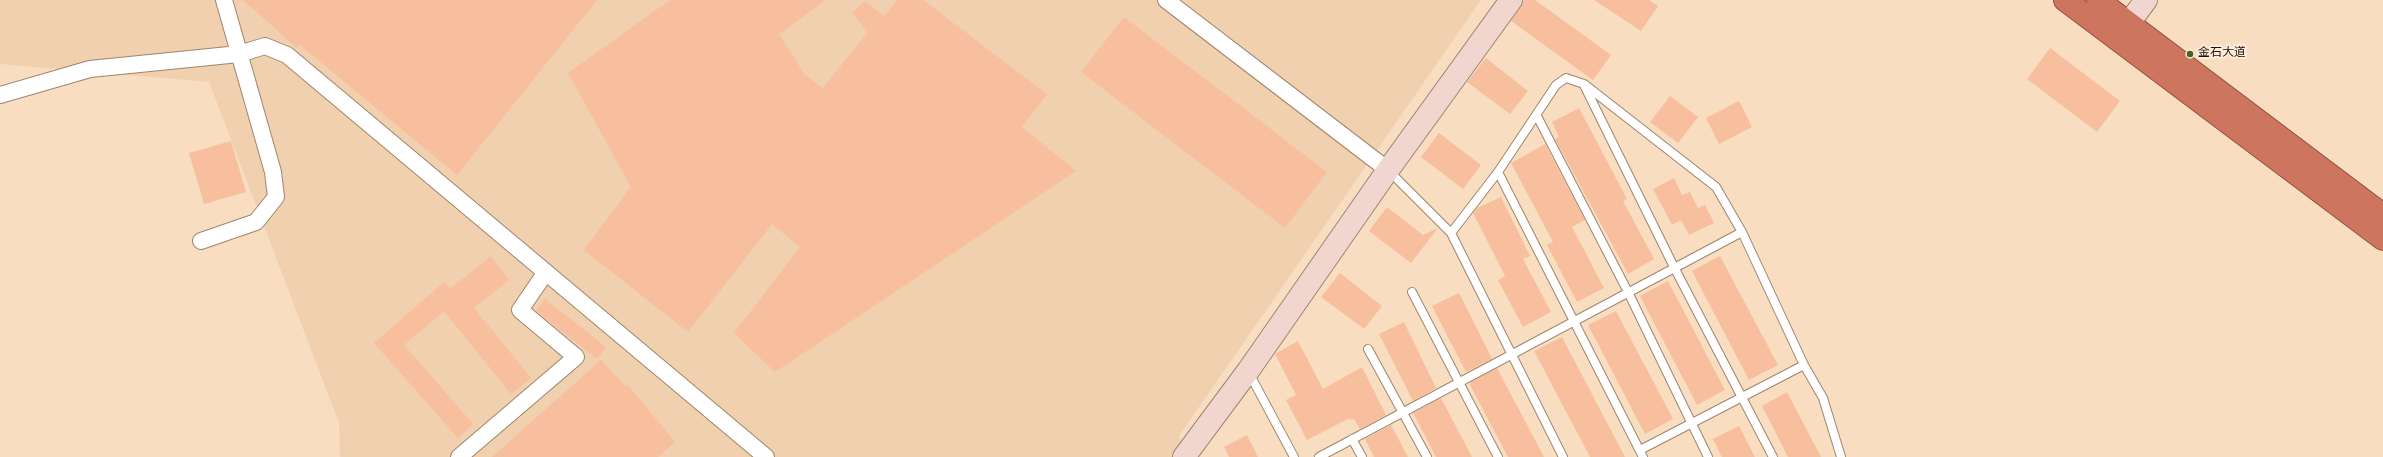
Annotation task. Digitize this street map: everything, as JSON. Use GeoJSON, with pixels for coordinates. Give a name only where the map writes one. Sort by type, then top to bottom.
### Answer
{"type":"FeatureCollection","features":[{"type":"Feature","properties":{"kind":"highway"},"geometry":{"type":"LineString","coordinates":[[2065,0],[2106,9],[2122,31],[2383,239]]}},
{"type":"Feature","properties":{"kind":"highway"},"geometry":{"type":"LineString","coordinates":[[2122,31],[2383,215]]}},
{"type":"Feature","properties":{"kind":"main road"},"geometry":{"type":"LineString","coordinates":[[1191,453],[1388,170],[1511,0]]}},
{"type":"Feature","properties":{"kind":"main road"},"geometry":{"type":"LineString","coordinates":[[2122,31],[2146,0]]}},
{"type":"Feature","properties":{"kind":"street"},"geometry":{"type":"LineString","coordinates":[[202,241],[256,222],[276,197],[273,172],[224,0]]}},
{"type":"Feature","properties":{"kind":"street"},"geometry":{"type":"LineString","coordinates":[[1166,0],[1388,170]]}},
{"type":"Feature","properties":{"kind":"street"},"geometry":{"type":"LineString","coordinates":[[0,94],[90,69],[239,54],[265,46],[287,54],[766,457]]}},
{"type":"Feature","properties":{"kind":"street"},"geometry":{"type":"LineString","coordinates":[[459,457],[576,357],[520,310],[546,272]]}},
{"type":"Feature","properties":{"kind":"lane"},"geometry":{"type":"LineString","coordinates":[[1451,233],[1498,172],[1537,116],[1556,85],[1566,78],[1584,84],[1716,187],[1742,232],[1804,365],[1823,398],[1841,457]]}},
{"type":"Feature","properties":{"kind":"lane"},"geometry":{"type":"LineString","coordinates":[[1584,84],[1674,267],[1773,457]]}},
{"type":"Feature","properties":{"kind":"lane"},"geometry":{"type":"LineString","coordinates":[[1537,116],[1628,292],[1708,457]]}},
{"type":"Feature","properties":{"kind":"lane"},"geometry":{"type":"LineString","coordinates":[[1388,170],[1451,233],[1563,457]]}},
{"type":"Feature","properties":{"kind":"lane"},"geometry":{"type":"LineString","coordinates":[[1498,172],[1641,453],[1691,423],[1804,365]]}},
{"type":"Feature","properties":{"kind":"lane"},"geometry":{"type":"LineString","coordinates":[[1319,457],[1742,232]]}},
{"type":"Feature","properties":{"kind":"lane"},"geometry":{"type":"LineString","coordinates":[[1412,292],[1498,457]]}},
{"type":"Feature","properties":{"kind":"lane"},"geometry":{"type":"LineString","coordinates":[[1368,349],[1427,457]]}},
{"type":"Feature","properties":{"kind":"lane"},"geometry":{"type":"LineString","coordinates":[[1248,371],[1294,457]]}},
{"type":"Feature","properties":{"kind":"lane"},"geometry":{"type":"LineString","coordinates":[[1352,439],[1362,457]]}},
{"type":"Feature","properties":{"kind":"shaded area"},"geometry":{"type":"Polygon","coordinates":[[[0,0],[1481,0],[1179,436],[1190,457],[340,457],[339,423],[209,82],[0,64],[0,0]]]}},
{"type":"Feature","properties":{"kind":"building"},"geometry":{"type":"Polygon","coordinates":[[[243,0],[597,0],[457,175],[300,45],[297,48],[243,0]]]}},
{"type":"Feature","properties":{"kind":"building"},"geometry":{"type":"Polygon","coordinates":[[[670,0],[826,0],[779,34],[805,75],[823,88],[868,32],[852,13],[865,1],[884,16],[897,0],[923,0],[1047,94],[1022,127],[1076,171],[775,372],[734,333],[800,247],[772,224],[688,332],[584,250],[631,187],[568,73],[670,0]]]}},
{"type":"Feature","properties":{"kind":"building"},"geometry":{"type":"Polygon","coordinates":[[[1524,0],[1535,0],[1611,55],[1593,80],[1511,21],[1524,0]]]}},
{"type":"Feature","properties":{"kind":"building"},"geometry":{"type":"Polygon","coordinates":[[[1594,0],[1649,0],[1658,6],[1641,31],[1594,0]]]}},
{"type":"Feature","properties":{"kind":"building"},"geometry":{"type":"Polygon","coordinates":[[[1124,17],[1327,172],[1285,228],[1081,72],[1124,17]]]}},
{"type":"Feature","properties":{"kind":"building"},"geometry":{"type":"Polygon","coordinates":[[[2050,48],[2120,101],[2097,132],[2027,79],[2050,48]]]}},
{"type":"Feature","properties":{"kind":"building"},"geometry":{"type":"Polygon","coordinates":[[[1486,58],[1528,91],[1510,114],[1467,82],[1486,58]]]}},
{"type":"Feature","properties":{"kind":"building"},"geometry":{"type":"Polygon","coordinates":[[[1670,96],[1698,117],[1678,143],[1650,122],[1670,96]]]}},
{"type":"Feature","properties":{"kind":"building"},"geometry":{"type":"Polygon","coordinates":[[[1739,101],[1752,127],[1719,144],[1706,118],[1739,101]]]}},
{"type":"Feature","properties":{"kind":"building"},"geometry":{"type":"Polygon","coordinates":[[[1579,108],[1627,199],[1623,201],[1654,259],[1628,274],[1555,139],[1559,137],[1552,122],[1579,108]]]}},
{"type":"Feature","properties":{"kind":"building"},"geometry":{"type":"Polygon","coordinates":[[[1439,133],[1481,165],[1463,189],[1421,157],[1439,133]]]}},
{"type":"Feature","properties":{"kind":"building"},"geometry":{"type":"Polygon","coordinates":[[[231,141],[246,192],[204,204],[189,153],[231,141]]]}},
{"type":"Feature","properties":{"kind":"building"},"geometry":{"type":"Polygon","coordinates":[[[1545,144],[1585,220],[1572,227],[1604,288],[1577,302],[1547,245],[1553,242],[1511,163],[1545,144]]]}},
{"type":"Feature","properties":{"kind":"building"},"geometry":{"type":"Polygon","coordinates":[[[1674,178],[1682,195],[1690,192],[1698,208],[1705,205],[1714,223],[1689,235],[1681,220],[1672,225],[1653,189],[1674,178]]]}},
{"type":"Feature","properties":{"kind":"building"},"geometry":{"type":"Polygon","coordinates":[[[1501,197],[1530,256],[1523,259],[1551,312],[1523,327],[1498,280],[1505,276],[1473,213],[1477,208],[1501,197]]]}},
{"type":"Feature","properties":{"kind":"building"},"geometry":{"type":"Polygon","coordinates":[[[1387,207],[1423,235],[1438,228],[1411,263],[1369,231],[1387,207]]]}},
{"type":"Feature","properties":{"kind":"building"},"geometry":{"type":"Polygon","coordinates":[[[491,256],[509,280],[474,308],[531,378],[511,394],[444,311],[404,345],[473,424],[458,438],[374,343],[444,282],[450,289],[491,256]]]}},
{"type":"Feature","properties":{"kind":"building"},"geometry":{"type":"Polygon","coordinates":[[[1720,256],[1778,365],[1749,380],[1692,271],[1720,256]]]}},
{"type":"Feature","properties":{"kind":"building"},"geometry":{"type":"Polygon","coordinates":[[[1340,273],[1382,306],[1364,329],[1321,297],[1340,273]]]}},
{"type":"Feature","properties":{"kind":"building"},"geometry":{"type":"Polygon","coordinates":[[[1668,281],[1725,390],[1697,405],[1640,296],[1668,281]]]}},
{"type":"Feature","properties":{"kind":"building"},"geometry":{"type":"Polygon","coordinates":[[[1459,293],[1492,359],[1466,372],[1432,306],[1459,293]]]}},
{"type":"Feature","properties":{"kind":"building"},"geometry":{"type":"Polygon","coordinates":[[[545,299],[606,347],[597,359],[536,311],[545,299]]]}},
{"type":"Feature","properties":{"kind":"building"},"geometry":{"type":"Polygon","coordinates":[[[1616,311],[1673,419],[1645,434],[1588,325],[1616,311]]]}},
{"type":"Feature","properties":{"kind":"building"},"geometry":{"type":"Polygon","coordinates":[[[1404,322],[1436,388],[1413,401],[1379,334],[1404,322]]]}},
{"type":"Feature","properties":{"kind":"building"},"geometry":{"type":"Polygon","coordinates":[[[1562,337],[1625,457],[1590,457],[1534,351],[1562,337]]]}},
{"type":"Feature","properties":{"kind":"building"},"geometry":{"type":"Polygon","coordinates":[[[1298,341],[1323,389],[1362,367],[1386,415],[1360,429],[1354,419],[1351,420],[1350,418],[1307,440],[1286,400],[1296,395],[1275,354],[1298,341]]]}},
{"type":"Feature","properties":{"kind":"building"},"geometry":{"type":"Polygon","coordinates":[[[601,360],[625,386],[627,384],[675,442],[658,457],[492,457],[601,360]]]}},
{"type":"Feature","properties":{"kind":"building"},"geometry":{"type":"Polygon","coordinates":[[[1497,368],[1544,457],[1508,457],[1470,385],[1471,382],[1497,368]]]}},
{"type":"Feature","properties":{"kind":"building"},"geometry":{"type":"Polygon","coordinates":[[[1787,392],[1821,457],[1788,457],[1762,406],[1787,392]]]}},
{"type":"Feature","properties":{"kind":"building"},"geometry":{"type":"Polygon","coordinates":[[[1441,398],[1472,457],[1436,457],[1413,413],[1441,398]]]}},
{"type":"Feature","properties":{"kind":"building"},"geometry":{"type":"Polygon","coordinates":[[[1391,425],[1408,457],[1374,457],[1365,439],[1391,425]]]}},
{"type":"Feature","properties":{"kind":"building"},"geometry":{"type":"Polygon","coordinates":[[[1739,426],[1755,457],[1722,457],[1713,439],[1739,426]]]}},
{"type":"Feature","properties":{"kind":"building"},"geometry":{"type":"Polygon","coordinates":[[[1247,435],[1258,457],[1229,457],[1224,447],[1247,435]]]}},
{"type":"Feature","properties":{"kind":"place","name":"金石大道"},"geometry":{"type":"Point","coordinates":[2190,54]}}]}
